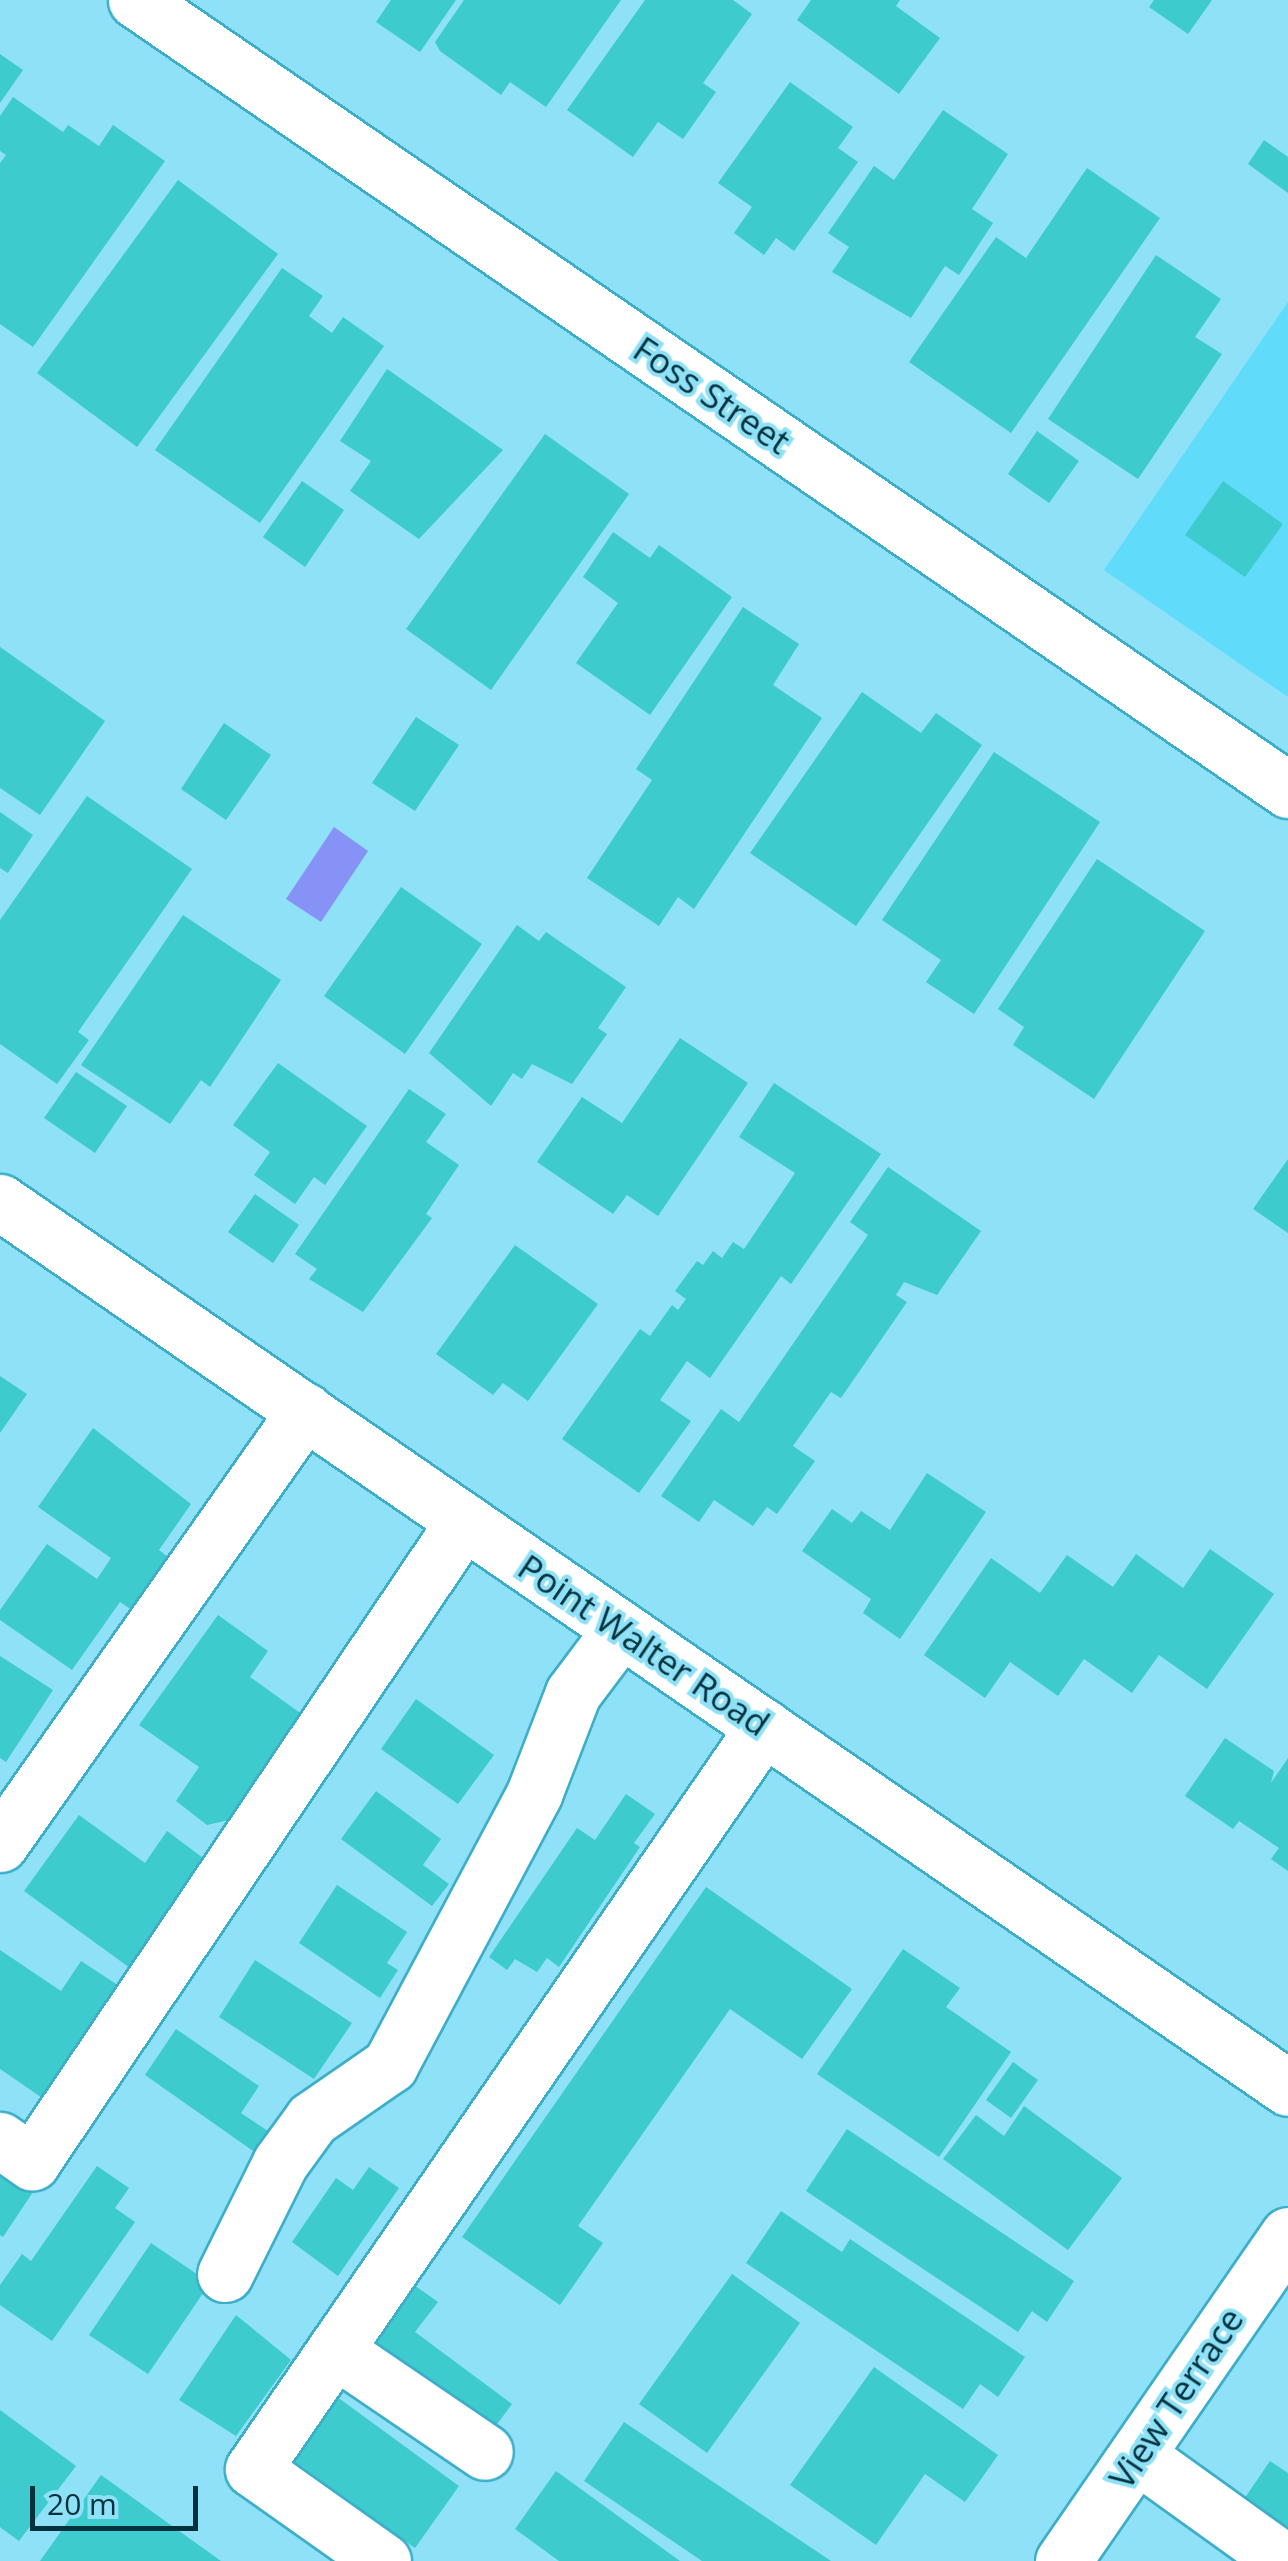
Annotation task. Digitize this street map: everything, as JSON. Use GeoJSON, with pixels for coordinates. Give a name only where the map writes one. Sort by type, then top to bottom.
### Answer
{"type":"FeatureCollection","features":[{"type":"Feature","properties":{"kind":"street","name":"Foss Street"},"geometry":{"type":"LineString","coordinates":[[136,0],[1288,790]]}},
{"type":"Feature","properties":{"kind":"street","name":"Point Walter Road"},"geometry":{"type":"LineString","coordinates":[[0,1202],[1288,2088]]}},
{"type":"Feature","properties":{"kind":"street"},"geometry":{"type":"LineString","coordinates":[[0,1844],[305,1411]]}},
{"type":"Feature","properties":{"kind":"street"},"geometry":{"type":"LineString","coordinates":[[0,2140],[32,2162],[464,1521]]}},
{"type":"Feature","properties":{"kind":"street"},"geometry":{"type":"LineString","coordinates":[[225,2274],[280,2162],[312,2119],[390,2066],[534,1794],[573,1694],[621,1628]]}},
{"type":"Feature","properties":{"kind":"street"},"geometry":{"type":"LineString","coordinates":[[382,2561],[253,2469],[764,1726]]}},
{"type":"Feature","properties":{"kind":"street","name":"View Terrace"},"geometry":{"type":"LineString","coordinates":[[1062,2561],[1288,2235]]}},
{"type":"Feature","properties":{"kind":"street"},"geometry":{"type":"LineString","coordinates":[[335,2350],[485,2452]]}},
{"type":"Feature","properties":{"kind":"street"},"geometry":{"type":"LineString","coordinates":[[1138,2456],[1284,2561]]}},
{"type":"Feature","properties":{"kind":"shaded area"},"geometry":{"type":"Polygon","coordinates":[[[1288,302],[1288,697],[1104,570],[1288,302]]]}},
{"type":"Feature","properties":{"kind":"shaded area"},"geometry":{"type":"Polygon","coordinates":[[[334,827],[368,851],[321,922],[286,899],[334,827]]]}},
{"type":"Feature","properties":{"kind":"building"},"geometry":{"type":"Polygon","coordinates":[[[391,0],[456,0],[420,52],[376,22],[391,0]]]}},
{"type":"Feature","properties":{"kind":"building"},"geometry":{"type":"Polygon","coordinates":[[[464,0],[621,0],[546,107],[510,82],[501,95],[440,51],[435,42],[464,0]]]}},
{"type":"Feature","properties":{"kind":"building"},"geometry":{"type":"Polygon","coordinates":[[[645,0],[733,0],[752,14],[703,83],[716,92],[683,139],[658,122],[633,157],[567,110],[645,0]]]}},
{"type":"Feature","properties":{"kind":"building"},"geometry":{"type":"Polygon","coordinates":[[[811,0],[900,0],[896,6],[940,38],[899,94],[797,20],[811,0]]]}},
{"type":"Feature","properties":{"kind":"building"},"geometry":{"type":"Polygon","coordinates":[[[1154,0],[1212,0],[1188,34],[1149,7],[1154,0]]]}},
{"type":"Feature","properties":{"kind":"building"},"geometry":{"type":"Polygon","coordinates":[[[0,54],[23,70],[0,103],[0,54]]]}},
{"type":"Feature","properties":{"kind":"building"},"geometry":{"type":"Polygon","coordinates":[[[790,82],[853,127],[838,148],[858,162],[794,251],[776,238],[764,255],[734,233],[752,207],[718,183],[790,82]]]}},
{"type":"Feature","properties":{"kind":"building"},"geometry":{"type":"Polygon","coordinates":[[[13,97],[63,132],[68,125],[99,146],[113,125],[165,161],[33,347],[0,324],[0,163],[6,155],[0,151],[0,116],[13,97]]]}},
{"type":"Feature","properties":{"kind":"building"},"geometry":{"type":"Polygon","coordinates":[[[943,110],[1008,154],[972,209],[993,223],[959,275],[945,266],[911,318],[832,272],[849,247],[828,233],[874,166],[894,180],[943,110]]]}},
{"type":"Feature","properties":{"kind":"building"},"geometry":{"type":"Polygon","coordinates":[[[1264,140],[1288,157],[1288,193],[1248,164],[1264,140]]]}},
{"type":"Feature","properties":{"kind":"building"},"geometry":{"type":"Polygon","coordinates":[[[1087,168],[1160,218],[1011,433],[909,362],[996,237],[1026,258],[1087,168]]]}},
{"type":"Feature","properties":{"kind":"building"},"geometry":{"type":"Polygon","coordinates":[[[178,180],[278,254],[137,447],[37,373],[178,180]]]}},
{"type":"Feature","properties":{"kind":"building"},"geometry":{"type":"Polygon","coordinates":[[[1156,255],[1221,299],[1195,337],[1222,354],[1138,479],[1048,419],[1156,255]]]}},
{"type":"Feature","properties":{"kind":"building"},"geometry":{"type":"Polygon","coordinates":[[[282,268],[323,296],[309,316],[332,333],[343,317],[384,346],[260,523],[155,450],[282,268]]]}},
{"type":"Feature","properties":{"kind":"building"},"geometry":{"type":"Polygon","coordinates":[[[387,369],[503,450],[419,539],[350,491],[371,461],[340,441],[387,369]]]}},
{"type":"Feature","properties":{"kind":"building"},"geometry":{"type":"Polygon","coordinates":[[[1037,431],[1079,461],[1049,503],[1008,474],[1037,431]]]}},
{"type":"Feature","properties":{"kind":"building"},"geometry":{"type":"Polygon","coordinates":[[[545,434],[629,494],[491,690],[406,629],[545,434]]]}},
{"type":"Feature","properties":{"kind":"building"},"geometry":{"type":"Polygon","coordinates":[[[302,481],[344,510],[305,567],[263,537],[302,481]]]}},
{"type":"Feature","properties":{"kind":"building"},"geometry":{"type":"Polygon","coordinates":[[[1223,481],[1283,524],[1245,577],[1185,535],[1223,481]]]}},
{"type":"Feature","properties":{"kind":"building"},"geometry":{"type":"Polygon","coordinates":[[[613,532],[650,558],[659,545],[732,597],[650,715],[576,663],[618,603],[583,577],[613,532]]]}},
{"type":"Feature","properties":{"kind":"building"},"geometry":{"type":"Polygon","coordinates":[[[743,607],[799,644],[773,685],[822,718],[694,909],[678,897],[659,926],[587,878],[652,780],[636,769],[743,607]]]}},
{"type":"Feature","properties":{"kind":"building"},"geometry":{"type":"Polygon","coordinates":[[[0,647],[105,721],[40,815],[0,788],[0,647]]]}},
{"type":"Feature","properties":{"kind":"building"},"geometry":{"type":"Polygon","coordinates":[[[862,692],[921,733],[936,713],[982,745],[856,926],[750,853],[862,692]]]}},
{"type":"Feature","properties":{"kind":"building"},"geometry":{"type":"Polygon","coordinates":[[[416,717],[459,745],[415,811],[372,783],[416,717]]]}},
{"type":"Feature","properties":{"kind":"building"},"geometry":{"type":"Polygon","coordinates":[[[224,723],[271,755],[226,820],[181,789],[224,723]]]}},
{"type":"Feature","properties":{"kind":"building"},"geometry":{"type":"Polygon","coordinates":[[[994,752],[1100,822],[974,1014],[926,982],[941,960],[882,920],[994,752]]]}},
{"type":"Feature","properties":{"kind":"building"},"geometry":{"type":"Polygon","coordinates":[[[87,796],[192,869],[78,1032],[89,1040],[57,1084],[0,1044],[0,920],[87,796]]]}},
{"type":"Feature","properties":{"kind":"building"},"geometry":{"type":"Polygon","coordinates":[[[0,812],[33,835],[8,873],[0,868],[0,812]]]}},
{"type":"Feature","properties":{"kind":"building"},"geometry":{"type":"Polygon","coordinates":[[[1097,859],[1205,931],[1094,1099],[1013,1045],[1024,1027],[998,1009],[1097,859]]]}},
{"type":"Feature","properties":{"kind":"building"},"geometry":{"type":"Polygon","coordinates":[[[401,887],[482,944],[405,1054],[324,996],[401,887]]]}},
{"type":"Feature","properties":{"kind":"building"},"geometry":{"type":"Polygon","coordinates":[[[183,915],[281,980],[210,1087],[201,1080],[170,1124],[81,1065],[183,915]]]}},
{"type":"Feature","properties":{"kind":"building"},"geometry":{"type":"Polygon","coordinates":[[[517,925],[539,941],[546,932],[626,987],[598,1028],[607,1034],[572,1084],[532,1064],[522,1079],[513,1073],[491,1106],[429,1053],[517,925]]]}},
{"type":"Feature","properties":{"kind":"building"},"geometry":{"type":"Polygon","coordinates":[[[680,1038],[748,1083],[658,1216],[627,1195],[613,1214],[537,1162],[582,1097],[622,1123],[680,1038]]]}},
{"type":"Feature","properties":{"kind":"building"},"geometry":{"type":"Polygon","coordinates":[[[278,1063],[367,1126],[325,1185],[314,1177],[295,1204],[254,1175],[270,1152],[233,1125],[278,1063]]]}},
{"type":"Feature","properties":{"kind":"building"},"geometry":{"type":"Polygon","coordinates":[[[76,1072],[127,1106],[95,1153],[44,1118],[76,1072]]]}},
{"type":"Feature","properties":{"kind":"building"},"geometry":{"type":"Polygon","coordinates":[[[774,1083],[881,1154],[791,1284],[781,1276],[710,1378],[687,1361],[660,1400],[691,1421],[639,1493],[562,1439],[640,1329],[650,1336],[672,1305],[678,1310],[686,1299],[675,1291],[697,1261],[703,1265],[713,1251],[722,1258],[733,1242],[744,1249],[795,1173],[739,1137],[774,1083]]]}},
{"type":"Feature","properties":{"kind":"building"},"geometry":{"type":"Polygon","coordinates":[[[409,1089],[446,1114],[426,1142],[459,1165],[426,1214],[432,1218],[363,1312],[309,1279],[317,1269],[295,1254],[409,1089]]]}},
{"type":"Feature","properties":{"kind":"building"},"geometry":{"type":"Polygon","coordinates":[[[1288,1159],[1288,1233],[1253,1209],[1288,1159]]]}},
{"type":"Feature","properties":{"kind":"building"},"geometry":{"type":"Polygon","coordinates":[[[888,1167],[981,1231],[937,1295],[904,1282],[896,1295],[907,1302],[841,1398],[831,1392],[793,1446],[815,1461],[777,1514],[767,1507],[753,1526],[714,1500],[699,1522],[661,1496],[721,1409],[739,1422],[868,1235],[850,1222],[888,1167]]]}},
{"type":"Feature","properties":{"kind":"building"},"geometry":{"type":"Polygon","coordinates":[[[255,1194],[299,1225],[273,1263],[228,1232],[255,1194]]]}},
{"type":"Feature","properties":{"kind":"building"},"geometry":{"type":"Polygon","coordinates":[[[515,1245],[598,1304],[528,1401],[503,1383],[493,1395],[436,1354],[515,1245]]]}},
{"type":"Feature","properties":{"kind":"building"},"geometry":{"type":"Polygon","coordinates":[[[0,1376],[27,1394],[0,1433],[0,1376]]]}},
{"type":"Feature","properties":{"kind":"building"},"geometry":{"type":"Polygon","coordinates":[[[93,1428],[191,1504],[159,1550],[168,1557],[132,1610],[120,1602],[72,1670],[0,1620],[0,1610],[47,1544],[97,1579],[111,1558],[38,1507],[93,1428]]]}},
{"type":"Feature","properties":{"kind":"building"},"geometry":{"type":"Polygon","coordinates":[[[927,1473],[986,1512],[900,1639],[863,1613],[871,1599],[802,1551],[832,1509],[852,1523],[861,1511],[890,1530],[927,1473]]]}},
{"type":"Feature","properties":{"kind":"building"},"geometry":{"type":"Polygon","coordinates":[[[1210,1549],[1274,1594],[1207,1689],[1159,1655],[1132,1693],[1084,1659],[1058,1696],[1010,1662],[985,1698],[924,1655],[991,1558],[1040,1593],[1067,1555],[1113,1587],[1136,1554],[1183,1588],[1210,1549]]]}},
{"type":"Feature","properties":{"kind":"building"},"geometry":{"type":"Polygon","coordinates":[[[218,1615],[268,1651],[250,1677],[310,1720],[266,1790],[255,1781],[229,1820],[207,1825],[176,1801],[199,1767],[139,1725],[218,1615]]]}},
{"type":"Feature","properties":{"kind":"building"},"geometry":{"type":"Polygon","coordinates":[[[0,1656],[53,1690],[6,1762],[0,1758],[0,1656]]]}},
{"type":"Feature","properties":{"kind":"building"},"geometry":{"type":"Polygon","coordinates":[[[416,1699],[494,1755],[458,1804],[381,1749],[416,1699]]]}},
{"type":"Feature","properties":{"kind":"building"},"geometry":{"type":"Polygon","coordinates":[[[1225,1738],[1274,1771],[1271,1783],[1288,1758],[1288,1871],[1271,1859],[1279,1848],[1239,1821],[1233,1829],[1185,1796],[1225,1738]]]}},
{"type":"Feature","properties":{"kind":"building"},"geometry":{"type":"Polygon","coordinates":[[[376,1791],[441,1839],[423,1865],[449,1884],[432,1906],[341,1839],[376,1791]]]}},
{"type":"Feature","properties":{"kind":"building"},"geometry":{"type":"Polygon","coordinates":[[[626,1794],[655,1814],[634,1843],[640,1847],[559,1967],[547,1958],[537,1972],[515,1959],[507,1970],[489,1957],[577,1828],[595,1840],[626,1794]]]}},
{"type":"Feature","properties":{"kind":"building"},"geometry":{"type":"Polygon","coordinates":[[[79,1815],[145,1863],[167,1831],[219,1870],[141,1976],[24,1891],[79,1815]]]}},
{"type":"Feature","properties":{"kind":"building"},"geometry":{"type":"Polygon","coordinates":[[[337,1885],[407,1932],[387,1963],[398,1970],[380,1998],[299,1943],[337,1885]]]}},
{"type":"Feature","properties":{"kind":"building"},"geometry":{"type":"Polygon","coordinates":[[[706,1887],[852,1989],[802,2059],[730,2009],[578,2226],[603,2243],[560,2305],[462,2237],[706,1887]]]}},
{"type":"Feature","properties":{"kind":"building"},"geometry":{"type":"Polygon","coordinates":[[[903,1949],[960,1988],[946,2007],[1011,2052],[939,2157],[817,2074],[903,1949]]]}},
{"type":"Feature","properties":{"kind":"building"},"geometry":{"type":"Polygon","coordinates":[[[0,1950],[61,1991],[81,1961],[133,1995],[57,2108],[0,2069],[0,1950]]]}},
{"type":"Feature","properties":{"kind":"building"},"geometry":{"type":"Polygon","coordinates":[[[255,1960],[352,2023],[314,2079],[219,2017],[255,1960]]]}},
{"type":"Feature","properties":{"kind":"building"},"geometry":{"type":"Polygon","coordinates":[[[176,2029],[259,2086],[241,2113],[277,2137],[263,2158],[145,2075],[176,2029]]]}},
{"type":"Feature","properties":{"kind":"building"},"geometry":{"type":"Polygon","coordinates":[[[1013,2062],[1038,2080],[1011,2118],[986,2100],[1013,2062]]]}},
{"type":"Feature","properties":{"kind":"building"},"geometry":{"type":"Polygon","coordinates":[[[1024,2106],[1122,2178],[1068,2250],[943,2159],[976,2115],[1004,2136],[1024,2106]]]}},
{"type":"Feature","properties":{"kind":"building"},"geometry":{"type":"Polygon","coordinates":[[[847,2129],[1074,2281],[1047,2322],[1032,2311],[1018,2332],[806,2191],[847,2129]]]}},
{"type":"Feature","properties":{"kind":"building"},"geometry":{"type":"Polygon","coordinates":[[[97,2166],[129,2188],[115,2208],[135,2222],[52,2341],[0,2305],[0,2285],[22,2254],[31,2261],[97,2166]]]}},
{"type":"Feature","properties":{"kind":"building"},"geometry":{"type":"Polygon","coordinates":[[[369,2167],[399,2188],[338,2276],[292,2242],[336,2178],[353,2190],[369,2167]]]}},
{"type":"Feature","properties":{"kind":"building"},"geometry":{"type":"Polygon","coordinates":[[[0,2170],[33,2192],[3,2237],[0,2235],[0,2170]]]}},
{"type":"Feature","properties":{"kind":"building"},"geometry":{"type":"Polygon","coordinates":[[[781,2211],[842,2252],[850,2239],[1025,2357],[998,2397],[980,2384],[963,2409],[746,2263],[781,2211]]]}},
{"type":"Feature","properties":{"kind":"building"},"geometry":{"type":"Polygon","coordinates":[[[151,2243],[210,2283],[148,2374],[89,2335],[151,2243]]]}},
{"type":"Feature","properties":{"kind":"building"},"geometry":{"type":"Polygon","coordinates":[[[732,2274],[800,2323],[707,2453],[639,2404],[732,2274]]]}},
{"type":"Feature","properties":{"kind":"building"},"geometry":{"type":"Polygon","coordinates":[[[407,2280],[438,2302],[415,2332],[512,2404],[489,2435],[361,2340],[407,2280]]]}},
{"type":"Feature","properties":{"kind":"building"},"geometry":{"type":"Polygon","coordinates":[[[236,2315],[291,2360],[236,2436],[179,2400],[236,2315]]]}},
{"type":"Feature","properties":{"kind":"building"},"geometry":{"type":"Polygon","coordinates":[[[874,2367],[998,2455],[965,2502],[925,2474],[876,2545],[790,2485],[874,2367]]]}},
{"type":"Feature","properties":{"kind":"building"},"geometry":{"type":"Polygon","coordinates":[[[329,2391],[459,2486],[415,2548],[284,2454],[329,2391]]]}},
{"type":"Feature","properties":{"kind":"building"},"geometry":{"type":"Polygon","coordinates":[[[0,2410],[76,2466],[19,2541],[0,2527],[0,2410]]]}},
{"type":"Feature","properties":{"kind":"building"},"geometry":{"type":"Polygon","coordinates":[[[624,2422],[831,2561],[702,2561],[584,2481],[624,2422]]]}},
{"type":"Feature","properties":{"kind":"building"},"geometry":{"type":"Polygon","coordinates":[[[1270,2461],[1288,2473],[1288,2538],[1240,2505],[1270,2461]]]}},
{"type":"Feature","properties":{"kind":"building"},"geometry":{"type":"Polygon","coordinates":[[[556,2471],[680,2561],[559,2561],[515,2529],[556,2471]]]}},
{"type":"Feature","properties":{"kind":"building"},"geometry":{"type":"Polygon","coordinates":[[[101,2475],[221,2561],[40,2561],[101,2475]]]}}]}
